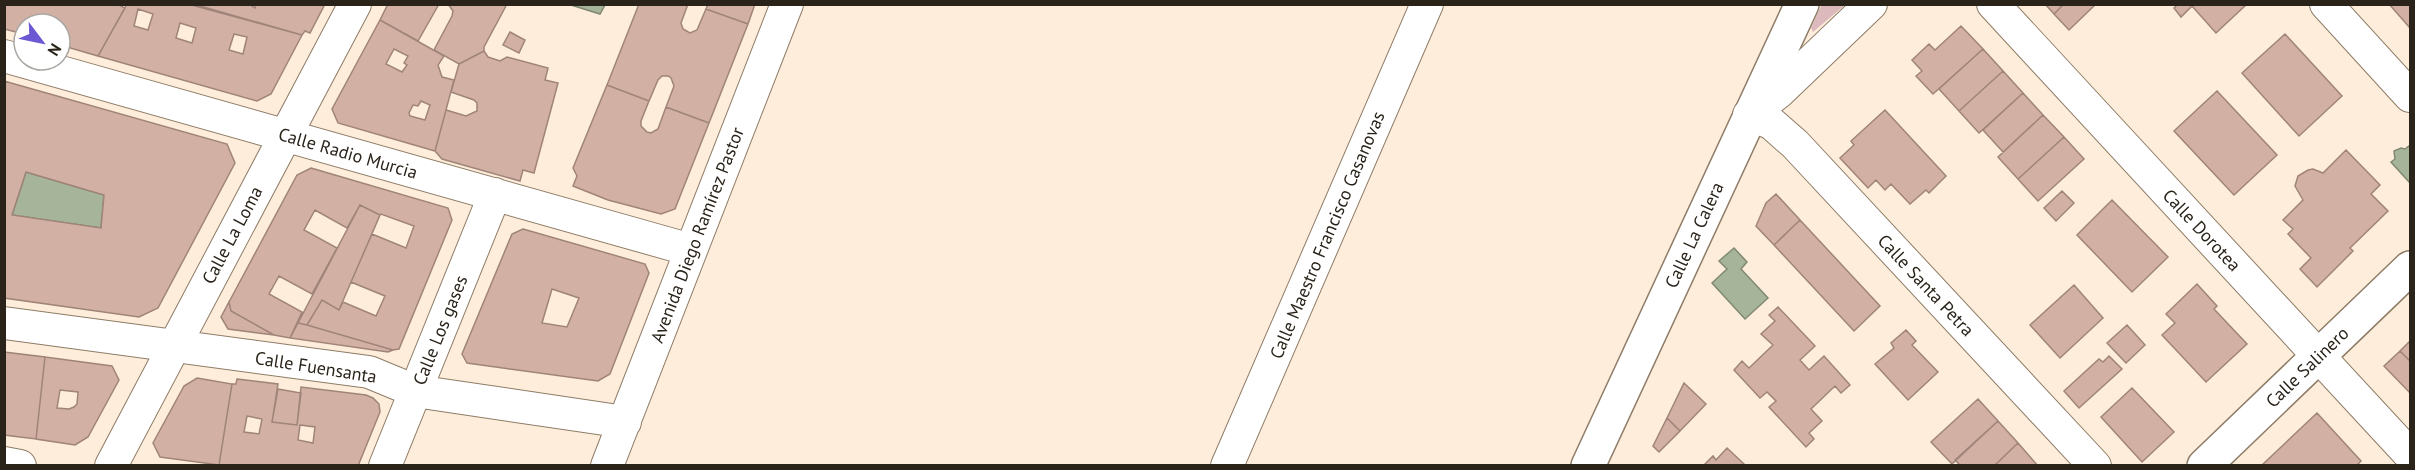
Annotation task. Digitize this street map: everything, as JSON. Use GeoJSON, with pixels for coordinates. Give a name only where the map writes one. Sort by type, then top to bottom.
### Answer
{"type":"FeatureCollection","features":[{"type":"Feature","properties":{"kind":"main road","name":"Calle La Calera"},"geometry":{"type":"LineString","coordinates":[[1588,465],[1802,4]]}},
{"type":"Feature","properties":{"kind":"main road","name":"Calle Salinero"},"geometry":{"type":"LineString","coordinates":[[2204,465],[2410,268]]}},
{"type":"Feature","properties":{"kind":"street","name":"Calle La Loma"},"geometry":{"type":"LineString","coordinates":[[111,465],[355,4]]}},
{"type":"Feature","properties":{"kind":"street","name":"Avenida Diego Ramírez Pastor"},"geometry":{"type":"LineString","coordinates":[[607,465],[787,4]]}},
{"type":"Feature","properties":{"kind":"street","name":"Calle Maestro Francisco Casanovas"},"geometry":{"type":"LineString","coordinates":[[1227,465],[1427,4]]}},
{"type":"Feature","properties":{"kind":"street"},"geometry":{"type":"LineString","coordinates":[[1749,115],[1779,92],[1871,4]]}},
{"type":"Feature","properties":{"kind":"street","name":"Calle Dorotea"},"geometry":{"type":"LineString","coordinates":[[1993,4],[2410,455]]}},
{"type":"Feature","properties":{"kind":"street"},"geometry":{"type":"LineString","coordinates":[[2326,4],[2410,96]]}},
{"type":"Feature","properties":{"kind":"street","name":"Calle Radio Murcia"},"geometry":{"type":"LineString","coordinates":[[4,56],[691,250]]}},
{"type":"Feature","properties":{"kind":"street","name":"Calle Santa Petra"},"geometry":{"type":"LineString","coordinates":[[1749,115],[1771,123],[1795,144],[2095,465]]}},
{"type":"Feature","properties":{"kind":"street","name":"Calle Los gases"},"geometry":{"type":"LineString","coordinates":[[385,465],[495,195]]}},
{"type":"Feature","properties":{"kind":"street","name":"Calle Fuensanta"},"geometry":{"type":"LineString","coordinates":[[4,323],[369,372],[416,391],[625,422]]}},
{"type":"Feature","properties":{"kind":"street"},"geometry":{"type":"LineString","coordinates":[[4,463],[20,465]]}},
{"type":"Feature","properties":{"kind":"shaded area"},"geometry":{"type":"Polygon","coordinates":[[[1822,4],[1845,5],[1813,32],[1811,28],[1822,4]]]}},
{"type":"Feature","properties":{"kind":"shaded area"},"geometry":{"type":"Polygon","coordinates":[[[571,5],[605,5],[600,14],[571,5]]]}},
{"type":"Feature","properties":{"kind":"shaded area"},"geometry":{"type":"Polygon","coordinates":[[[2409,146],[2410,183],[2391,162],[2395,159],[2394,151],[2409,146]]]}},
{"type":"Feature","properties":{"kind":"shaded area"},"geometry":{"type":"Polygon","coordinates":[[[26,172],[104,195],[101,228],[12,215],[26,172]]]}},
{"type":"Feature","properties":{"kind":"shaded area"},"geometry":{"type":"Polygon","coordinates":[[[1734,248],[1747,262],[1741,269],[1768,298],[1745,319],[1712,283],[1727,269],[1719,261],[1734,248]]]}},
{"type":"Feature","properties":{"kind":"building"},"geometry":{"type":"Polygon","coordinates":[[[4,4],[117,4],[125,8],[98,56],[72,48],[72,12],[12,12],[12,31],[4,29],[4,4]]]}},
{"type":"Feature","properties":{"kind":"building"},"geometry":{"type":"Polygon","coordinates":[[[127,4],[188,4],[302,35],[271,94],[257,101],[98,56],[127,4]],[[138,9],[134,26],[148,30],[153,14],[138,9]],[[180,23],[176,38],[192,43],[196,28],[180,23]],[[234,34],[229,50],[243,54],[247,37],[234,34]]]}},
{"type":"Feature","properties":{"kind":"building"},"geometry":{"type":"Polygon","coordinates":[[[193,4],[249,4],[255,8],[256,4],[325,4],[310,33],[305,31],[302,35],[193,4]]]}},
{"type":"Feature","properties":{"kind":"building"},"geometry":{"type":"Polygon","coordinates":[[[388,4],[439,4],[418,41],[380,20],[388,4]]]}},
{"type":"Feature","properties":{"kind":"building"},"geometry":{"type":"Polygon","coordinates":[[[448,4],[507,4],[484,51],[459,64],[434,50],[452,16],[453,11],[448,4]]]}},
{"type":"Feature","properties":{"kind":"building"},"geometry":{"type":"Polygon","coordinates":[[[639,4],[688,4],[681,23],[683,29],[690,33],[697,30],[706,9],[748,24],[709,123],[666,107],[674,86],[668,76],[662,76],[658,80],[649,101],[607,85],[639,4]]]}},
{"type":"Feature","properties":{"kind":"building"},"geometry":{"type":"Polygon","coordinates":[[[708,4],[755,4],[748,24],[706,9],[708,4]]]}},
{"type":"Feature","properties":{"kind":"building"},"geometry":{"type":"Polygon","coordinates":[[[2045,4],[2064,4],[2054,14],[2045,4]]]}},
{"type":"Feature","properties":{"kind":"building"},"geometry":{"type":"Polygon","coordinates":[[[2064,4],[2096,4],[2069,30],[2054,14],[2064,4]]]}},
{"type":"Feature","properties":{"kind":"building"},"geometry":{"type":"Polygon","coordinates":[[[2178,4],[2194,4],[2181,17],[2174,8],[2178,4]]]}},
{"type":"Feature","properties":{"kind":"building"},"geometry":{"type":"Polygon","coordinates":[[[2194,4],[2247,4],[2216,33],[2192,6],[2194,4]]]}},
{"type":"Feature","properties":{"kind":"building"},"geometry":{"type":"Polygon","coordinates":[[[2389,4],[2410,4],[2410,28],[2389,4]]]}},
{"type":"Feature","properties":{"kind":"building"},"geometry":{"type":"Polygon","coordinates":[[[380,20],[444,56],[438,65],[442,77],[454,80],[435,151],[338,123],[332,109],[380,20]],[[394,49],[386,64],[402,72],[407,65],[404,63],[408,56],[394,49]],[[421,101],[418,106],[413,105],[409,113],[410,116],[425,120],[430,105],[421,101]]]}},
{"type":"Feature","properties":{"kind":"building"},"geometry":{"type":"Polygon","coordinates":[[[1961,26],[1983,49],[1933,94],[1916,76],[1922,71],[1912,60],[1929,44],[1935,50],[1961,26]]]}},
{"type":"Feature","properties":{"kind":"building"},"geometry":{"type":"Polygon","coordinates":[[[510,32],[525,40],[519,53],[503,45],[510,32]]]}},
{"type":"Feature","properties":{"kind":"building"},"geometry":{"type":"Polygon","coordinates":[[[2285,34],[2342,96],[2299,136],[2242,73],[2285,34]]]}},
{"type":"Feature","properties":{"kind":"building"},"geometry":{"type":"Polygon","coordinates":[[[1983,49],[2003,71],[1959,111],[1939,89],[1983,49]]]}},
{"type":"Feature","properties":{"kind":"building"},"geometry":{"type":"Polygon","coordinates":[[[484,51],[488,57],[500,61],[507,57],[548,68],[545,80],[558,83],[534,173],[523,170],[520,181],[442,159],[435,151],[446,110],[466,116],[477,111],[477,103],[474,100],[451,92],[459,64],[484,51]]]}},
{"type":"Feature","properties":{"kind":"building"},"geometry":{"type":"Polygon","coordinates":[[[2003,71],[2023,93],[1979,133],[1959,111],[2003,71]]]}},
{"type":"Feature","properties":{"kind":"building"},"geometry":{"type":"Polygon","coordinates":[[[4,81],[227,144],[235,163],[158,308],[139,317],[4,298],[4,81]],[[26,172],[12,215],[101,228],[104,195],[26,172]]]}},
{"type":"Feature","properties":{"kind":"building"},"geometry":{"type":"Polygon","coordinates":[[[607,85],[649,101],[641,121],[641,126],[647,132],[651,133],[658,129],[666,107],[709,123],[675,209],[661,214],[608,200],[573,186],[577,176],[573,168],[607,85]]]}},
{"type":"Feature","properties":{"kind":"building"},"geometry":{"type":"Polygon","coordinates":[[[2217,91],[2277,155],[2234,195],[2174,131],[2217,91]]]}},
{"type":"Feature","properties":{"kind":"building"},"geometry":{"type":"Polygon","coordinates":[[[2023,93],[2043,115],[2003,152],[1983,130],[2023,93]]]}},
{"type":"Feature","properties":{"kind":"building"},"geometry":{"type":"Polygon","coordinates":[[[1885,110],[1946,176],[1929,193],[1926,190],[1910,204],[1891,184],[1885,190],[1876,180],[1868,188],[1840,158],[1854,145],[1851,141],[1885,110]]]}},
{"type":"Feature","properties":{"kind":"building"},"geometry":{"type":"Polygon","coordinates":[[[2043,115],[2064,137],[2018,179],[1998,157],[2043,115]]]}},
{"type":"Feature","properties":{"kind":"building"},"geometry":{"type":"Polygon","coordinates":[[[2064,137],[2084,159],[2038,201],[2018,179],[2064,137]]]}},
{"type":"Feature","properties":{"kind":"building"},"geometry":{"type":"Polygon","coordinates":[[[2346,150],[2380,185],[2371,194],[2388,211],[2350,248],[2353,251],[2317,287],[2300,269],[2311,258],[2288,234],[2293,229],[2283,220],[2303,200],[2295,186],[2298,176],[2313,169],[2323,173],[2346,150]]]}},
{"type":"Feature","properties":{"kind":"building"},"geometry":{"type":"Polygon","coordinates":[[[311,168],[448,208],[452,220],[399,349],[393,350],[307,325],[322,300],[339,310],[343,302],[376,316],[385,296],[351,282],[372,234],[406,248],[414,226],[380,215],[360,205],[347,228],[315,210],[304,230],[337,248],[312,294],[279,276],[269,294],[302,312],[290,338],[274,335],[231,311],[229,302],[297,175],[311,168]]]}},
{"type":"Feature","properties":{"kind":"building"},"geometry":{"type":"Polygon","coordinates":[[[2062,191],[2074,203],[2056,221],[2044,208],[2062,191]]]}},
{"type":"Feature","properties":{"kind":"building"},"geometry":{"type":"Polygon","coordinates":[[[1776,194],[1800,220],[1774,245],[1756,226],[1766,203],[1776,194]]]}},
{"type":"Feature","properties":{"kind":"building"},"geometry":{"type":"Polygon","coordinates":[[[2112,200],[2168,257],[2132,292],[2077,235],[2112,200]]]}},
{"type":"Feature","properties":{"kind":"building"},"geometry":{"type":"Polygon","coordinates":[[[360,205],[380,215],[339,310],[322,300],[307,325],[298,323],[360,205]]]}},
{"type":"Feature","properties":{"kind":"building"},"geometry":{"type":"Polygon","coordinates":[[[1800,220],[1880,306],[1854,331],[1774,245],[1800,220]]]}},
{"type":"Feature","properties":{"kind":"building"},"geometry":{"type":"Polygon","coordinates":[[[523,229],[645,264],[649,273],[610,374],[598,381],[467,363],[462,354],[512,234],[523,229]],[[552,289],[542,323],[567,327],[579,298],[552,289]]]}},
{"type":"Feature","properties":{"kind":"building"},"geometry":{"type":"Polygon","coordinates":[[[2197,284],[2217,306],[2214,309],[2247,344],[2206,382],[2162,335],[2175,323],[2166,314],[2197,284]]]}},
{"type":"Feature","properties":{"kind":"building"},"geometry":{"type":"Polygon","coordinates":[[[2074,285],[2103,318],[2060,358],[2030,325],[2074,285]]]}},
{"type":"Feature","properties":{"kind":"building"},"geometry":{"type":"Polygon","coordinates":[[[229,302],[231,311],[274,335],[228,329],[221,317],[229,302]]]}},
{"type":"Feature","properties":{"kind":"building"},"geometry":{"type":"Polygon","coordinates":[[[1778,307],[1815,346],[1800,360],[1809,370],[1824,356],[1850,385],[1841,393],[1835,386],[1811,409],[1822,421],[1809,433],[1814,439],[1806,447],[1769,407],[1776,401],[1767,392],[1760,398],[1734,370],[1742,361],[1749,368],[1773,345],[1761,334],[1775,321],[1769,315],[1778,307]]]}},
{"type":"Feature","properties":{"kind":"building"},"geometry":{"type":"Polygon","coordinates":[[[298,323],[393,350],[388,352],[290,338],[298,323]]]}},
{"type":"Feature","properties":{"kind":"building"},"geometry":{"type":"Polygon","coordinates":[[[2127,325],[2145,345],[2126,363],[2107,343],[2127,325]]]}},
{"type":"Feature","properties":{"kind":"building"},"geometry":{"type":"Polygon","coordinates":[[[1906,330],[1916,341],[1912,345],[1938,372],[1908,400],[1875,364],[1894,348],[1891,343],[1906,330]]]}},
{"type":"Feature","properties":{"kind":"building"},"geometry":{"type":"Polygon","coordinates":[[[2410,341],[2410,361],[2400,351],[2410,341]]]}},
{"type":"Feature","properties":{"kind":"building"},"geometry":{"type":"Polygon","coordinates":[[[2400,351],[2410,361],[2410,393],[2384,366],[2400,351]]]}},
{"type":"Feature","properties":{"kind":"building"},"geometry":{"type":"Polygon","coordinates":[[[4,352],[45,357],[36,439],[4,435],[4,352]]]}},
{"type":"Feature","properties":{"kind":"building"},"geometry":{"type":"Polygon","coordinates":[[[2109,356],[2122,369],[2079,408],[2064,391],[2099,359],[2103,362],[2109,356]]]}},
{"type":"Feature","properties":{"kind":"building"},"geometry":{"type":"Polygon","coordinates":[[[45,357],[112,366],[119,380],[88,437],[75,445],[36,439],[45,357]],[[60,390],[57,408],[74,407],[77,404],[78,392],[60,390]]]}},
{"type":"Feature","properties":{"kind":"building"},"geometry":{"type":"Polygon","coordinates":[[[197,378],[232,384],[219,465],[160,457],[153,443],[184,386],[197,378]]]}},
{"type":"Feature","properties":{"kind":"building"},"geometry":{"type":"Polygon","coordinates":[[[237,379],[278,384],[272,422],[297,425],[301,387],[366,395],[373,398],[379,404],[380,412],[358,466],[219,465],[232,384],[236,384],[237,379]],[[247,416],[244,432],[259,434],[262,419],[247,416]],[[300,425],[298,440],[313,443],[315,427],[300,425]]]}},
{"type":"Feature","properties":{"kind":"building"},"geometry":{"type":"Polygon","coordinates":[[[1684,383],[1706,404],[1680,431],[1667,418],[1684,383]]]}},
{"type":"Feature","properties":{"kind":"building"},"geometry":{"type":"Polygon","coordinates":[[[2132,388],[2174,432],[2142,462],[2101,417],[2132,388]]]}},
{"type":"Feature","properties":{"kind":"building"},"geometry":{"type":"Polygon","coordinates":[[[278,389],[301,393],[297,425],[272,422],[278,389]]]}},
{"type":"Feature","properties":{"kind":"building"},"geometry":{"type":"Polygon","coordinates":[[[1978,399],[1998,421],[1952,464],[1931,442],[1978,399]]]}},
{"type":"Feature","properties":{"kind":"building"},"geometry":{"type":"Polygon","coordinates":[[[2317,413],[2361,461],[2356,466],[2261,466],[2317,413]]]}},
{"type":"Feature","properties":{"kind":"building"},"geometry":{"type":"Polygon","coordinates":[[[1667,418],[1680,431],[1659,452],[1653,446],[1667,418]]]}},
{"type":"Feature","properties":{"kind":"building"},"geometry":{"type":"Polygon","coordinates":[[[1998,421],[2018,443],[1994,466],[1961,466],[1955,460],[1998,421]]]}},
{"type":"Feature","properties":{"kind":"building"},"geometry":{"type":"Polygon","coordinates":[[[2018,443],[2038,466],[1994,466],[2018,443]]]}},
{"type":"Feature","properties":{"kind":"building"},"geometry":{"type":"Polygon","coordinates":[[[1727,448],[1744,464],[1742,466],[1703,466],[1713,456],[1716,460],[1727,448]]]}}]}
